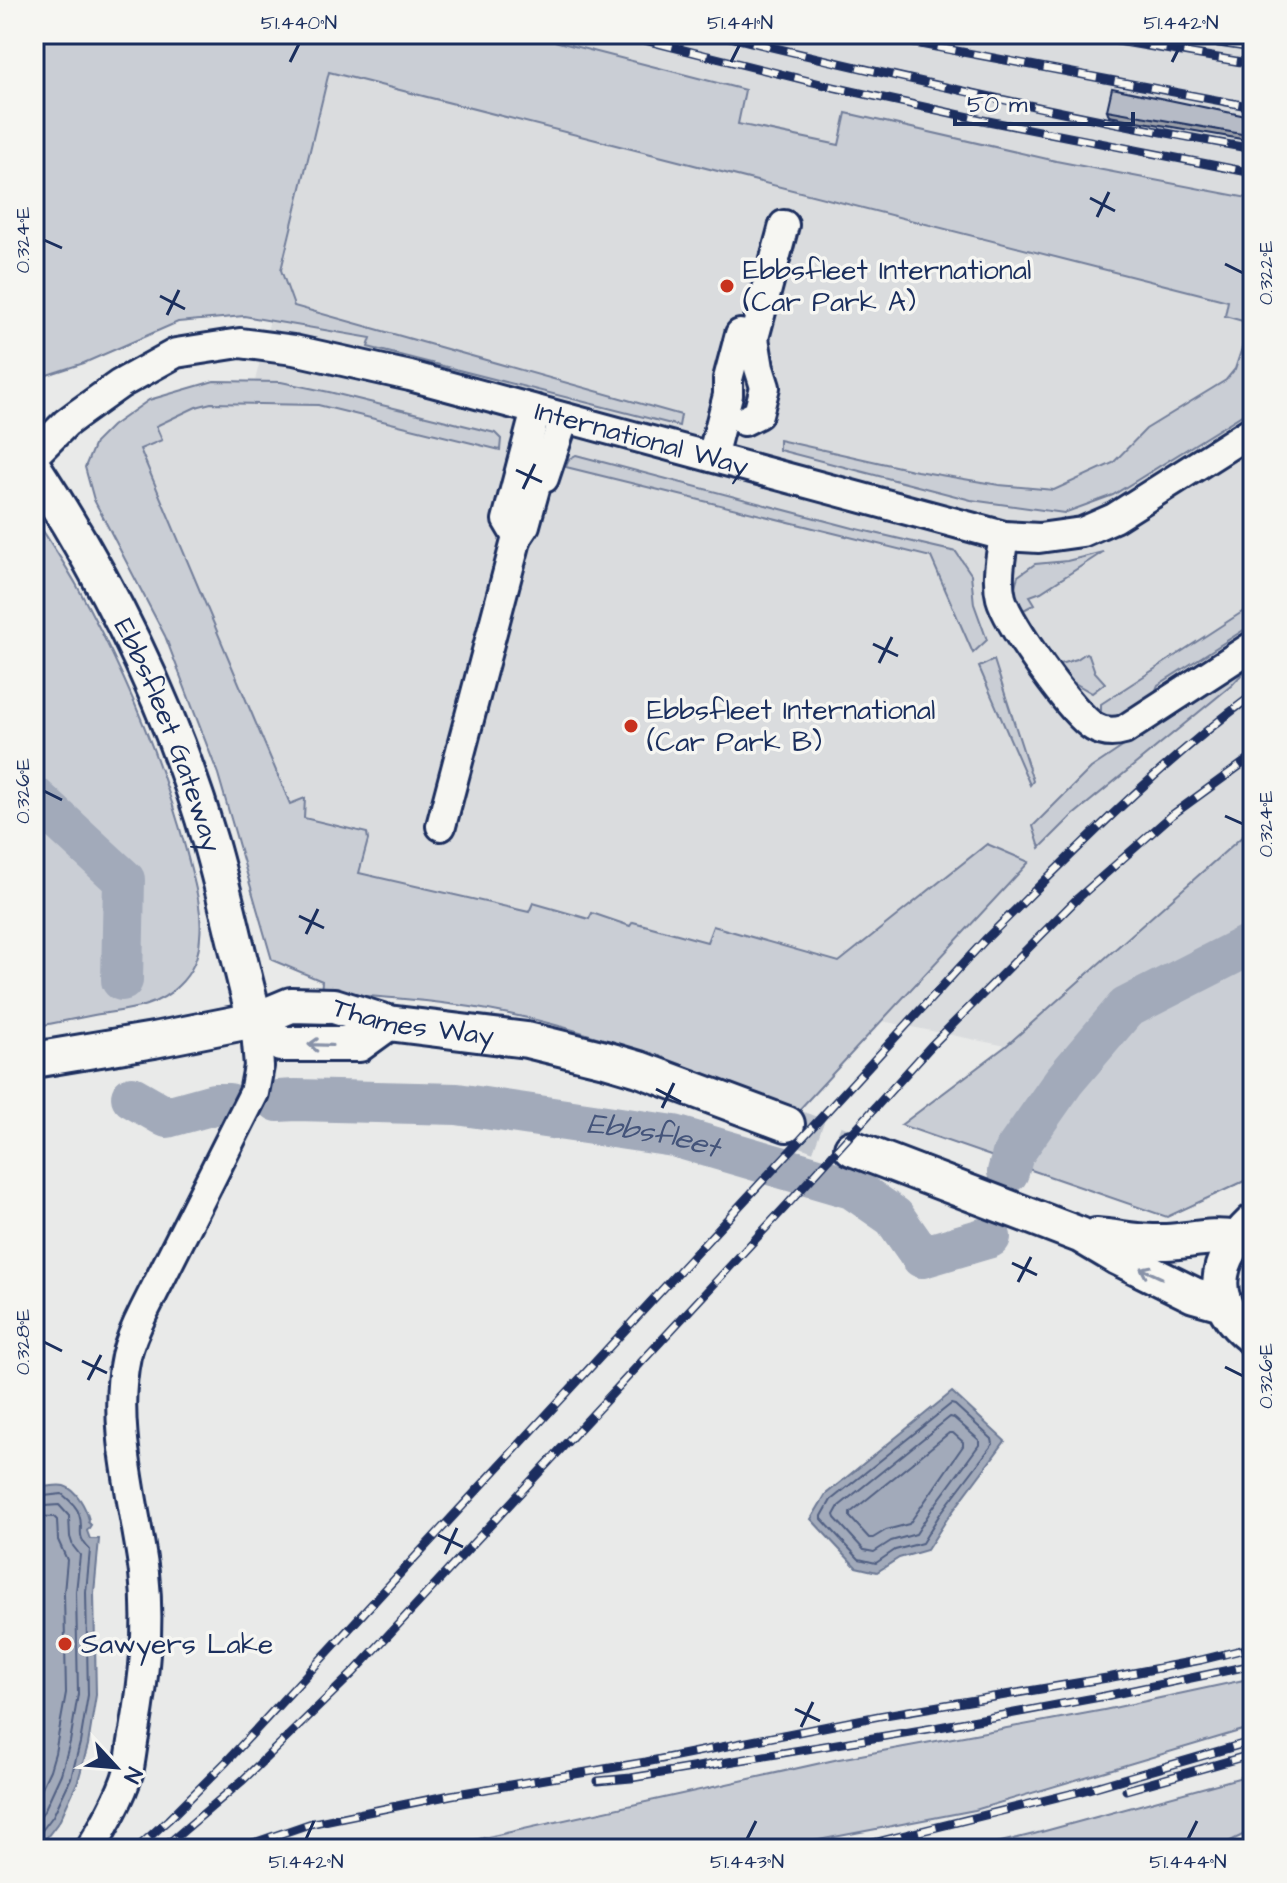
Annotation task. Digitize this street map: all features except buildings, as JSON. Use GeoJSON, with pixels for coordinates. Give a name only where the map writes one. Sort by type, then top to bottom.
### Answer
{"type":"FeatureCollection","features":[{"type":"Feature","properties":{"kind":"main road","name":"Ebbsfleet Gateway"},"geometry":{"type":"LineString","coordinates":[[34,468],[68,520],[140,655],[181,752],[211,843],[255,1020]]}},
{"type":"Feature","properties":{"kind":"main road","name":"Thames Way"},"geometry":{"type":"LineString","coordinates":[[255,1020],[281,1044],[359,1044],[388,1023],[527,1040],[639,1069],[787,1124]]}},
{"type":"Feature","properties":{"kind":"main road"},"geometry":{"type":"LineString","coordinates":[[34,1060],[255,1020]]}},
{"type":"Feature","properties":{"kind":"main road"},"geometry":{"type":"LineString","coordinates":[[852,1148],[1080,1235],[1194,1295],[1223,1300]]}},
{"type":"Feature","properties":{"kind":"main road"},"geometry":{"type":"LineString","coordinates":[[1080,1235],[1170,1242],[1245,1230]]}},
{"type":"Feature","properties":{"kind":"main road"},"geometry":{"type":"LineString","coordinates":[[1245,1230],[1227,1253],[1221,1283],[1227,1310],[1252,1339]]}},
{"type":"Feature","properties":{"kind":"street"},"geometry":{"type":"LineString","coordinates":[[722,460],[728,395],[741,381],[784,225]]}},
{"type":"Feature","properties":{"kind":"street","name":"International Way"},"geometry":{"type":"LineString","coordinates":[[34,455],[88,406],[176,353],[240,343],[294,350],[410,376],[1004,536],[1039,538],[1082,532],[1114,518],[1253,430]]}},
{"type":"Feature","properties":{"kind":"street"},"geometry":{"type":"LineString","coordinates":[[722,460],[744,421],[758,414],[765,387],[751,350]]}},
{"type":"Feature","properties":{"kind":"street"},"geometry":{"type":"LineString","coordinates":[[517,537],[507,520],[536,410]]}},
{"type":"Feature","properties":{"kind":"street"},"geometry":{"type":"LineString","coordinates":[[441,826],[517,537],[525,525],[537,481],[544,478],[564,418]]}},
{"type":"Feature","properties":{"kind":"street"},"geometry":{"type":"LineString","coordinates":[[1004,536],[1000,583],[1001,597],[1009,617],[1039,663],[1085,721],[1100,730],[1124,730],[1253,646]]}},
{"type":"Feature","properties":{"kind":"street"},"geometry":{"type":"LineString","coordinates":[[90,1849],[127,1775],[146,1646],[144,1576],[124,1448],[122,1406],[125,1364],[144,1311],[254,1093],[259,1066],[255,1020]]}},
{"type":"Feature","properties":{"kind":"shaded area"},"geometry":{"type":"Polygon","coordinates":[[[34,34],[527,34],[745,90],[738,124],[839,145],[846,113],[1056,161],[1253,199],[1253,324],[1225,316],[1228,301],[329,72],[281,270],[294,306],[681,415],[679,426],[368,347],[371,338],[244,316],[178,322],[84,363],[41,377],[34,373],[34,34]]]}},
{"type":"Feature","properties":{"kind":"shaded area"},"geometry":{"type":"Polygon","coordinates":[[[339,34],[1253,34],[1253,827],[1006,1046],[322,908],[140,449],[161,440],[155,426],[218,386],[254,385],[339,34]]]}},
{"type":"Feature","properties":{"kind":"shaded area"},"geometry":{"type":"Polygon","coordinates":[[[1253,342],[1253,408],[1113,495],[1064,513],[971,500],[779,450],[779,440],[917,471],[999,485],[1054,490],[1113,463],[1146,429],[1226,380],[1235,369],[1243,345],[1253,342]]]}},
{"type":"Feature","properties":{"kind":"shaded area"},"geometry":{"type":"Polygon","coordinates":[[[214,381],[281,382],[495,433],[501,439],[500,450],[318,405],[211,403],[156,426],[162,440],[140,449],[290,804],[305,798],[304,818],[367,833],[359,873],[529,912],[533,903],[589,919],[592,913],[630,926],[633,922],[707,942],[713,926],[839,962],[987,844],[1029,862],[797,1112],[655,1057],[546,1022],[439,1002],[321,994],[322,981],[272,960],[218,774],[165,636],[94,500],[85,467],[95,443],[112,426],[149,400],[214,381]]]}},
{"type":"Feature","properties":{"kind":"shaded area"},"geometry":{"type":"Polygon","coordinates":[[[576,455],[956,552],[971,574],[974,604],[987,640],[973,653],[931,557],[566,467],[569,459],[576,455]]]}},
{"type":"Feature","properties":{"kind":"shaded area"},"geometry":{"type":"Polygon","coordinates":[[[34,517],[93,616],[140,716],[177,819],[195,885],[201,927],[198,951],[191,970],[178,986],[160,1000],[128,1010],[34,1027],[34,517]]]}},
{"type":"Feature","properties":{"kind":"shaded area"},"geometry":{"type":"Polygon","coordinates":[[[1103,552],[1030,596],[1035,604],[1018,613],[1012,596],[1018,576],[1035,564],[1067,561],[1103,552]]]}},
{"type":"Feature","properties":{"kind":"shaded area"},"geometry":{"type":"Polygon","coordinates":[[[1253,605],[1253,624],[1158,685],[1153,697],[1112,722],[1101,715],[1101,704],[1253,605]]]}},
{"type":"Feature","properties":{"kind":"shaded area"},"geometry":{"type":"Polygon","coordinates":[[[1086,653],[1095,672],[1105,683],[1092,693],[1066,678],[1056,665],[1086,653]]]}},
{"type":"Feature","properties":{"kind":"shaded area"},"geometry":{"type":"Polygon","coordinates":[[[994,660],[1033,781],[1030,785],[979,667],[994,660]]]}},
{"type":"Feature","properties":{"kind":"shaded area"},"geometry":{"type":"Polygon","coordinates":[[[1253,660],[1232,685],[1072,816],[1040,848],[1033,826],[1091,768],[1253,660]]]}},
{"type":"Feature","properties":{"kind":"shaded area"},"geometry":{"type":"Polygon","coordinates":[[[1253,827],[1253,1177],[1167,1217],[901,1125],[1006,1046],[1253,827]]]}},
{"type":"Feature","properties":{"kind":"shaded area"},"geometry":{"type":"Polygon","coordinates":[[[1253,1678],[1253,1727],[975,1810],[772,1849],[434,1849],[839,1759],[1104,1710],[1253,1678]]]}},
{"type":"Feature","properties":{"kind":"shaded area"},"geometry":{"type":"Polygon","coordinates":[[[1253,1774],[1253,1830],[1214,1849],[971,1849],[1034,1834],[1253,1774]]]}},
{"type":"Feature","properties":{"kind":"water"},"geometry":{"type":"Polygon","coordinates":[[[952,1392],[1005,1441],[927,1550],[899,1558],[877,1572],[856,1567],[811,1519],[826,1494],[952,1392]]]}},
{"type":"Feature","properties":{"kind":"water","name":"Sawyers Lake"},"geometry":{"type":"Polygon","coordinates":[[[34,1480],[42,1487],[62,1485],[73,1491],[88,1515],[90,1539],[99,1539],[94,1593],[96,1695],[88,1745],[78,1781],[60,1820],[38,1849],[34,1849],[34,1480]]]}},
{"type":"Feature","properties":{"kind":"waterway","name":"Ebbsfleet"},"geometry":{"type":"LineString","coordinates":[[34,797],[124,880],[122,980]]}},
{"type":"Feature","properties":{"kind":"waterway","name":"Ebbsfleet"},"geometry":{"type":"LineString","coordinates":[[1008,1172],[1013,1154],[1064,1081],[1126,1008],[1253,943]]}},
{"type":"Feature","properties":{"kind":"waterway","name":"Ebbsfleet"},"geometry":{"type":"LineString","coordinates":[[132,1097],[167,1117],[214,1104],[229,1104]]}},
{"type":"Feature","properties":{"kind":"waterway","name":"Ebbsfleet"},"geometry":{"type":"LineString","coordinates":[[278,1101],[457,1104],[674,1136],[852,1188],[894,1217],[922,1257],[990,1237]]}},
{"type":"Feature","properties":{"kind":"tunnel"},"geometry":{"type":"LineString","coordinates":[[787,1124],[852,1148]]}},
{"type":"Feature","properties":{"kind":"railway"},"geometry":{"type":"LineString","coordinates":[[620,34],[833,87],[983,120],[1253,173]]}},
{"type":"Feature","properties":{"kind":"railway"},"geometry":{"type":"LineString","coordinates":[[717,34],[984,96],[1253,149]]}},
{"type":"Feature","properties":{"kind":"railway"},"geometry":{"type":"LineString","coordinates":[[867,34],[1253,107]]}},
{"type":"Feature","properties":{"kind":"railway"},"geometry":{"type":"LineString","coordinates":[[1077,34],[1253,64]]}},
{"type":"Feature","properties":{"kind":"railway"},"geometry":{"type":"LineString","coordinates":[[1157,34],[1253,48]]}},
{"type":"Feature","properties":{"kind":"railway"},"geometry":{"type":"LineString","coordinates":[[136,1849],[227,1761],[985,940],[1148,782],[1253,695]]}},
{"type":"Feature","properties":{"kind":"railway"},"geometry":{"type":"LineString","coordinates":[[162,1849],[243,1780],[354,1672],[931,1046],[1078,898],[1172,815],[1253,756]]}},
{"type":"Feature","properties":{"kind":"railway"},"geometry":{"type":"LineString","coordinates":[[236,1849],[309,1824],[451,1795],[646,1762],[879,1716],[1107,1678],[1253,1647]]}},
{"type":"Feature","properties":{"kind":"railway"},"geometry":{"type":"LineString","coordinates":[[598,1781],[934,1728],[1253,1665]]}},
{"type":"Feature","properties":{"kind":"railway"},"geometry":{"type":"LineString","coordinates":[[849,1849],[1078,1792],[1253,1741]]}},
{"type":"Feature","properties":{"kind":"railway"},"geometry":{"type":"LineString","coordinates":[[1126,1790],[1253,1754]]}},
{"type":"Feature","properties":{"kind":"place","name":"Ebbsfleet International (Car Park A)"},"geometry":{"type":"Point","coordinates":[727,286]}},
{"type":"Feature","properties":{"kind":"place","name":"Ebbsfleet International (Car Park B)"},"geometry":{"type":"Point","coordinates":[631,726]}},
{"type":"Feature","properties":{"kind":"place","name":"Sawyers Lake"},"geometry":{"type":"Point","coordinates":[65,1644]}}]}
